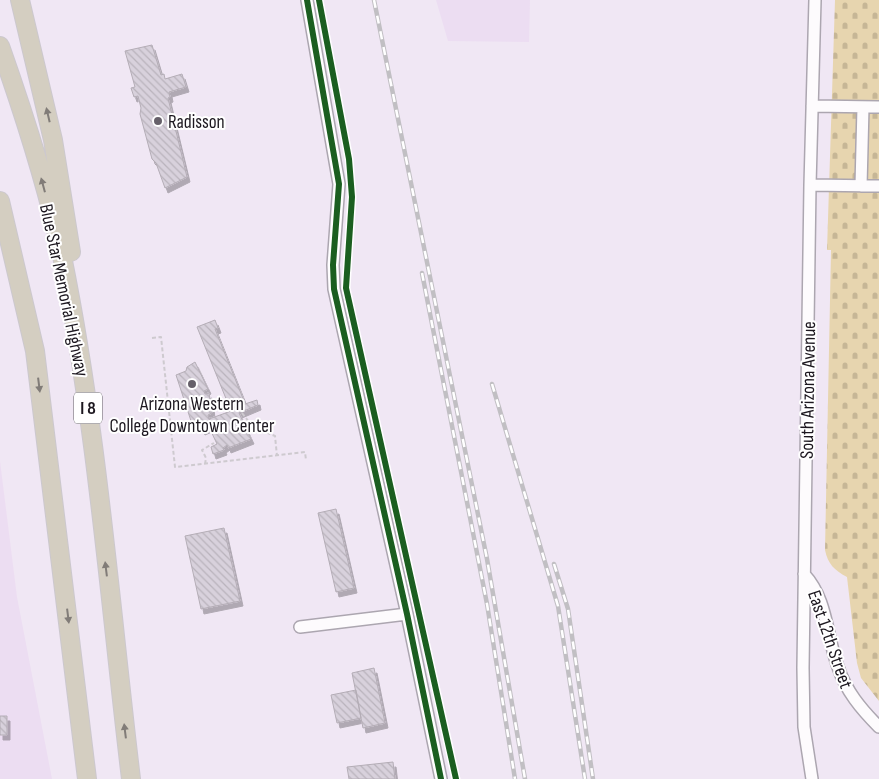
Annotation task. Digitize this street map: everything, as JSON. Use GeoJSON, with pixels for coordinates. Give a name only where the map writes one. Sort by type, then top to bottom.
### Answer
{"type":"FeatureCollection","features":[{"type":"Feature","properties":{"kind":"highway"},"geometry":{"type":"LineString","coordinates":[[20,0],[53,140],[74,273],[84,372]]}},
{"type":"Feature","properties":{"kind":"highway","name":"Blue Star Memorial Highway"},"geometry":{"type":"LineString","coordinates":[[0,46],[25,118],[61,254],[84,372],[131,779]]}},
{"type":"Feature","properties":{"kind":"highway"},"geometry":{"type":"LineString","coordinates":[[0,201],[35,351],[87,779]]}},
{"type":"Feature","properties":{"kind":"highway"},"geometry":{"type":"LineString","coordinates":[[0,240],[35,351]]}},
{"type":"Feature","properties":{"kind":"street"},"geometry":{"type":"LineString","coordinates":[[307,0],[339,184],[333,265],[334,290],[407,614],[441,779]]}},
{"type":"Feature","properties":{"kind":"street","name":"South Arizona Avenue"},"geometry":{"type":"LineString","coordinates":[[812,779],[804,727],[804,574],[815,0]]}},
{"type":"Feature","properties":{"kind":"street"},"geometry":{"type":"LineString","coordinates":[[812,106],[879,107]]}},
{"type":"Feature","properties":{"kind":"street"},"geometry":{"type":"LineString","coordinates":[[861,186],[863,107]]}},
{"type":"Feature","properties":{"kind":"street"},"geometry":{"type":"LineString","coordinates":[[810,185],[879,186]]}},
{"type":"Feature","properties":{"kind":"street","name":"East 12th Street"},"geometry":{"type":"LineString","coordinates":[[804,574],[819,596],[837,666],[848,690],[861,709],[879,727]]}},
{"type":"Feature","properties":{"kind":"street"},"geometry":{"type":"LineString","coordinates":[[300,627],[407,614]]}},
{"type":"Feature","properties":{"kind":"path"},"geometry":{"type":"LineString","coordinates":[[152,338],[161,337],[175,467],[305,452],[306,460]]}},
{"type":"Feature","properties":{"kind":"path"},"geometry":{"type":"LineString","coordinates":[[242,412],[253,427],[275,436],[276,456]]}},
{"type":"Feature","properties":{"kind":"path"},"geometry":{"type":"LineString","coordinates":[[205,464],[206,458],[202,450],[214,443]]}},
{"type":"Feature","properties":{"kind":"shaded area"},"geometry":{"type":"Polygon","coordinates":[[[436,0],[530,0],[529,42],[448,41],[436,0]]]}},
{"type":"Feature","properties":{"kind":"shaded area"},"geometry":{"type":"Polygon","coordinates":[[[0,461],[17,597],[52,779],[0,779],[0,461]]]}},
{"type":"Feature","properties":{"kind":"green space"},"geometry":{"type":"Polygon","coordinates":[[[835,0],[879,0],[879,701],[861,678],[857,663],[847,577],[832,566],[825,550],[831,250],[827,250],[835,0]]]}},
{"type":"Feature","properties":{"kind":"building","name":"Radisson"},"geometry":{"type":"Polygon","coordinates":[[[152,45],[161,75],[164,74],[165,79],[182,74],[186,87],[169,92],[170,97],[168,98],[187,177],[165,188],[156,163],[152,159],[140,114],[141,108],[138,96],[134,97],[131,88],[135,87],[125,51],[152,45]]]}},
{"type":"Feature","properties":{"kind":"building","name":"Arizona Western College Downtown Center"},"geometry":{"type":"Polygon","coordinates":[[[215,320],[218,328],[215,329],[244,401],[235,404],[236,407],[257,400],[258,405],[239,413],[251,439],[228,448],[227,445],[223,448],[224,450],[213,454],[211,447],[217,444],[209,427],[202,430],[199,422],[192,424],[176,375],[186,371],[187,367],[195,362],[208,389],[204,391],[205,394],[209,393],[212,413],[208,415],[209,419],[231,411],[197,327],[215,320]]]}},
{"type":"Feature","properties":{"kind":"building"},"geometry":{"type":"Polygon","coordinates":[[[336,509],[354,588],[336,592],[318,513],[336,509]]]}},
{"type":"Feature","properties":{"kind":"building"},"geometry":{"type":"Polygon","coordinates":[[[224,528],[240,601],[201,609],[185,536],[224,528]]]}},
{"type":"Feature","properties":{"kind":"building"},"geometry":{"type":"Polygon","coordinates":[[[374,668],[385,723],[363,728],[352,673],[374,668]]]}},
{"type":"Feature","properties":{"kind":"building"},"geometry":{"type":"Polygon","coordinates":[[[356,690],[361,718],[337,723],[331,695],[356,690]]]}},
{"type":"Feature","properties":{"kind":"building"},"geometry":{"type":"Polygon","coordinates":[[[0,716],[7,716],[7,735],[0,735],[0,716]]]}},
{"type":"Feature","properties":{"kind":"building"},"geometry":{"type":"Polygon","coordinates":[[[393,762],[395,779],[349,779],[347,767],[393,762]]]}},
{"type":"Feature","properties":{"kind":"railway"},"geometry":{"type":"LineString","coordinates":[[374,0],[487,559],[525,779]]}},
{"type":"Feature","properties":{"kind":"railway"},"geometry":{"type":"LineString","coordinates":[[422,273],[487,604],[515,779]]}},
{"type":"Feature","properties":{"kind":"railway"},"geometry":{"type":"LineString","coordinates":[[492,384],[558,606],[585,779]]}},
{"type":"Feature","properties":{"kind":"railway"},"geometry":{"type":"LineString","coordinates":[[554,564],[568,609],[593,779]]}},
{"type":"Feature","properties":{"kind":"cycle path"},"geometry":{"type":"LineString","coordinates":[[307,0],[339,184],[333,265],[334,289],[407,614],[441,779]]}},
{"type":"Feature","properties":{"kind":"cycle path"},"geometry":{"type":"LineString","coordinates":[[319,0],[349,159],[352,197],[346,288],[456,779]]}},
{"type":"Feature","properties":{"kind":"place","name":"Radisson"},"geometry":{"type":"Point","coordinates":[158,121]}},
{"type":"Feature","properties":{"kind":"place","name":"Arizona Western College Downtown Center"},"geometry":{"type":"Point","coordinates":[192,384]}}]}
